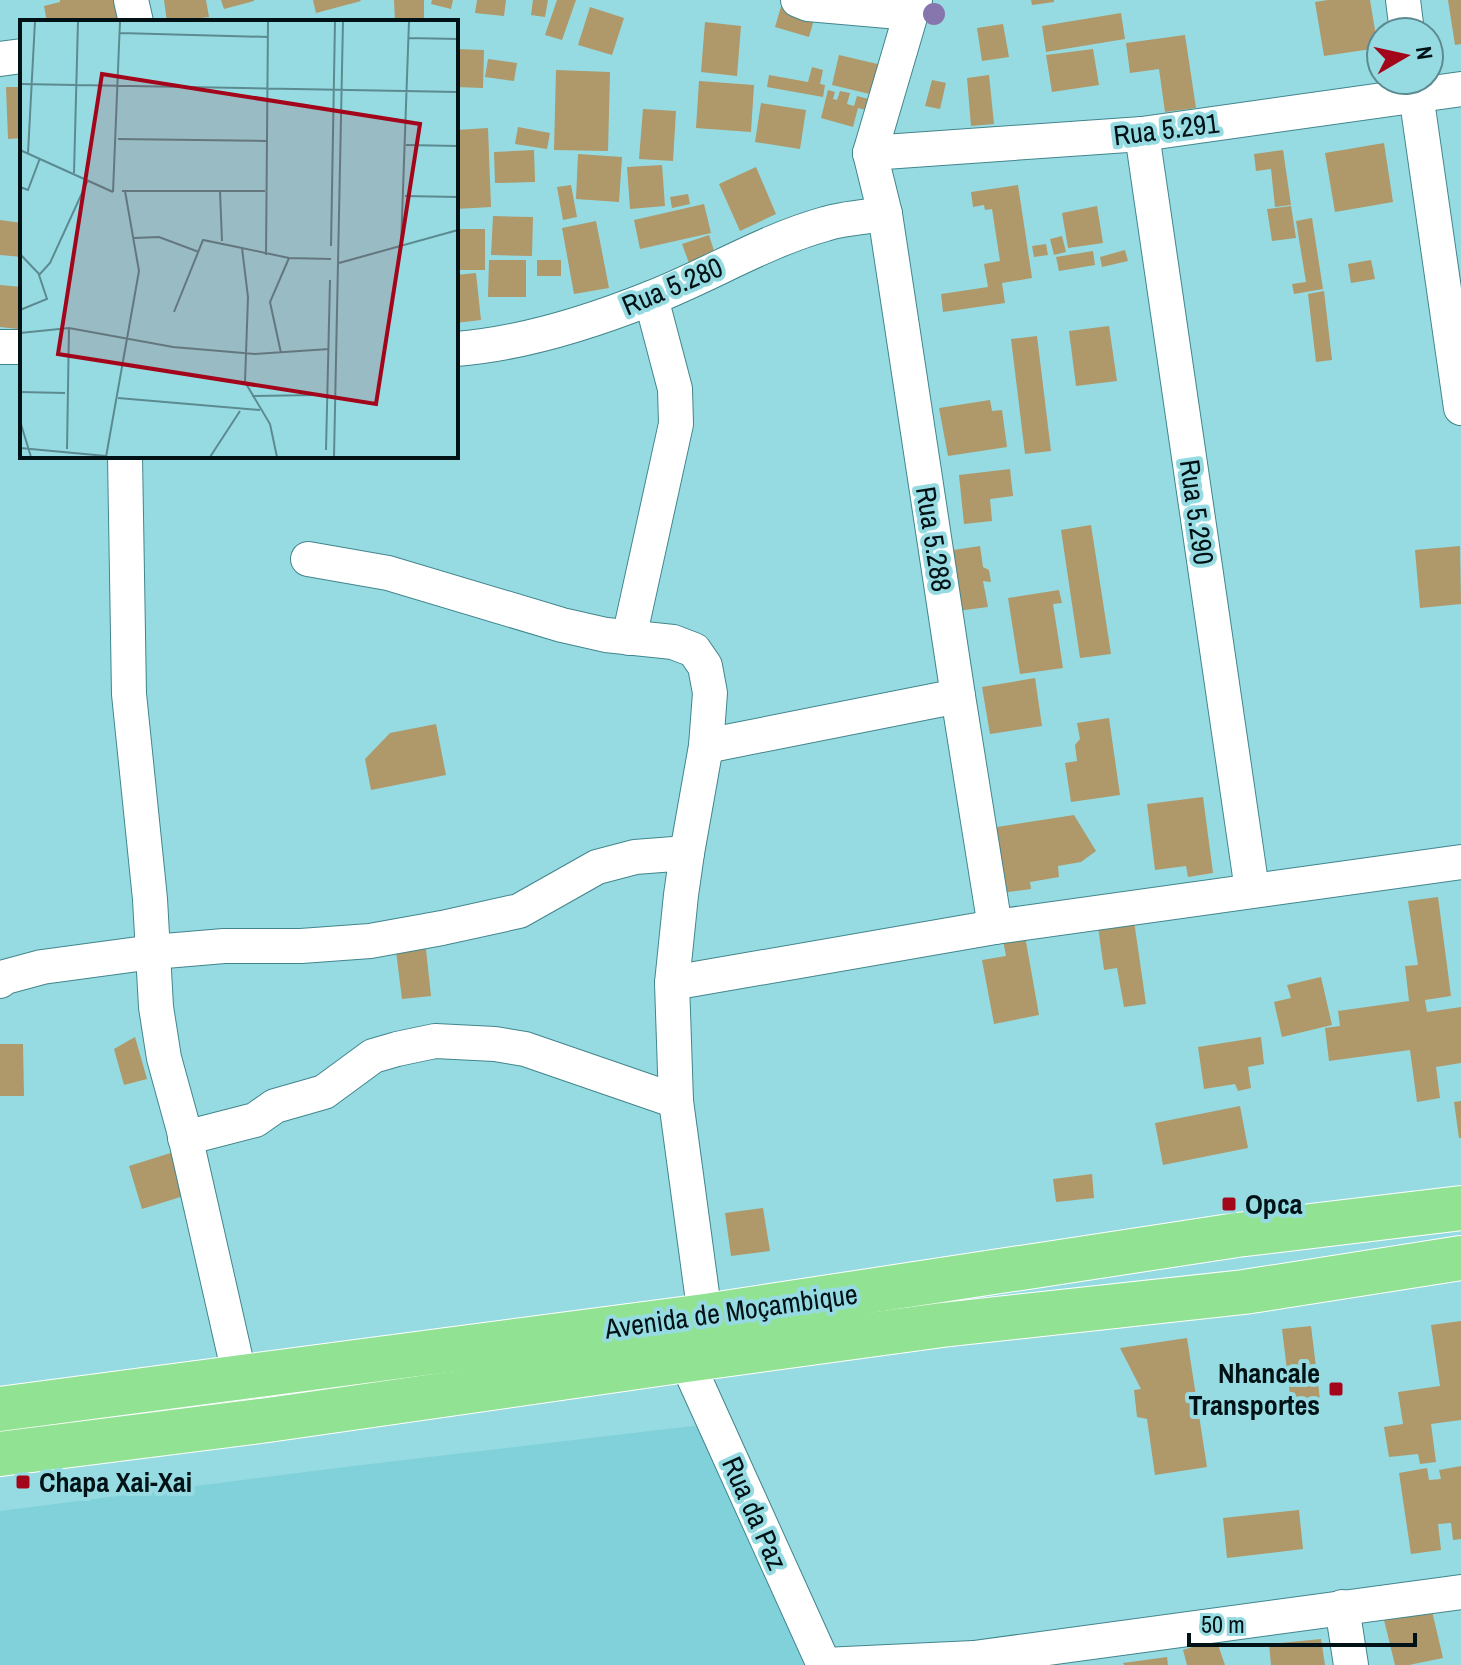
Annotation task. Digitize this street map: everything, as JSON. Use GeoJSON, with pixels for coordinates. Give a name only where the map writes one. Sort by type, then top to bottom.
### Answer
{"type":"FeatureCollection","features":[{"type":"Feature","properties":{"kind":"highway","name":"Avenida de Moçambique"},"geometry":{"type":"LineString","coordinates":[[0,1409],[705,1316],[1237,1235],[1461,1208]]}},
{"type":"Feature","properties":{"kind":"highway","name":"Avenida de Moçambique"},"geometry":{"type":"LineString","coordinates":[[2,1454],[268,1420],[942,1325],[1244,1292],[1461,1258]]}},
{"type":"Feature","properties":{"kind":"street"},"geometry":{"type":"LineString","coordinates":[[131,0],[136,20]]}},
{"type":"Feature","properties":{"kind":"street"},"geometry":{"type":"LineString","coordinates":[[798,0],[808,4],[913,6],[870,153]]}},
{"type":"Feature","properties":{"kind":"street"},"geometry":{"type":"LineString","coordinates":[[0,59],[20,56]]}},
{"type":"Feature","properties":{"kind":"street","name":"Rua 5.291"},"geometry":{"type":"LineString","coordinates":[[870,153],[1142,134],[1368,96]]}},
{"type":"Feature","properties":{"kind":"street"},"geometry":{"type":"LineString","coordinates":[[1416,96],[1461,408]]}},
{"type":"Feature","properties":{"kind":"street","name":"Rua 5.290"},"geometry":{"type":"LineString","coordinates":[[1142,134],[1252,890]]}},
{"type":"Feature","properties":{"kind":"street","name":"Rua 5.288"},"geometry":{"type":"LineString","coordinates":[[870,153],[885,214],[995,927]]}},
{"type":"Feature","properties":{"kind":"street","name":"Rua 5.280"},"geometry":{"type":"LineString","coordinates":[[458,349],[485,347],[572,325],[651,298],[782,238],[828,223],[885,214]]}},
{"type":"Feature","properties":{"kind":"street"},"geometry":{"type":"LineString","coordinates":[[629,638],[676,424],[675,389],[651,298]]}},
{"type":"Feature","properties":{"kind":"street"},"geometry":{"type":"LineString","coordinates":[[125,458],[129,694],[150,899],[156,1007],[164,1058],[240,1378]]}},
{"type":"Feature","properties":{"kind":"street"},"geometry":{"type":"LineString","coordinates":[[308,559],[388,573],[562,625],[606,635],[673,642],[694,650],[705,666],[710,693],[706,746],[687,853],[672,983],[676,1101],[705,1316]]}},
{"type":"Feature","properties":{"kind":"street"},"geometry":{"type":"LineString","coordinates":[[706,746],[958,696]]}},
{"type":"Feature","properties":{"kind":"street"},"geometry":{"type":"LineString","coordinates":[[0,981],[42,967],[153,952],[370,941],[442,928],[519,911],[597,867],[635,857],[687,853]]}},
{"type":"Feature","properties":{"kind":"street"},"geometry":{"type":"LineString","coordinates":[[672,983],[995,927],[1461,862]]}},
{"type":"Feature","properties":{"kind":"street"},"geometry":{"type":"LineString","coordinates":[[185,1138],[255,1120],[275,1106],[324,1092],[373,1056],[435,1041],[525,1049],[676,1101]]}},
{"type":"Feature","properties":{"kind":"street","name":"Rua da Paz"},"geometry":{"type":"LineString","coordinates":[[686,1360],[824,1665]]}},
{"type":"Feature","properties":{"kind":"street"},"geometry":{"type":"LineString","coordinates":[[824,1665],[1086,1654],[1342,1607],[1461,1592]]}},
{"type":"Feature","properties":{"kind":"street"},"geometry":{"type":"LineString","coordinates":[[1342,1607],[1351,1665]]}},
{"type":"Feature","properties":{"kind":"shaded area"},"geometry":{"type":"Polygon","coordinates":[[[726,1422],[839,1665],[0,1665],[0,1511],[726,1422]]]}},
{"type":"Feature","properties":{"kind":"building"},"geometry":{"type":"Polygon","coordinates":[[[119,0],[122,20],[47,20],[44,6],[60,2],[119,0]]]}},
{"type":"Feature","properties":{"kind":"building"},"geometry":{"type":"Polygon","coordinates":[[[164,0],[206,0],[209,17],[167,20],[164,0]]]}},
{"type":"Feature","properties":{"kind":"building"},"geometry":{"type":"Polygon","coordinates":[[[221,0],[254,0],[254,1],[224,9],[221,0]]]}},
{"type":"Feature","properties":{"kind":"building"},"geometry":{"type":"Polygon","coordinates":[[[313,0],[360,0],[361,1],[316,13],[313,0]]]}},
{"type":"Feature","properties":{"kind":"building"},"geometry":{"type":"Polygon","coordinates":[[[394,0],[424,0],[424,20],[395,20],[394,0]]]}},
{"type":"Feature","properties":{"kind":"building"},"geometry":{"type":"Polygon","coordinates":[[[432,0],[453,0],[451,9],[431,4],[432,0]]]}},
{"type":"Feature","properties":{"kind":"building"},"geometry":{"type":"Polygon","coordinates":[[[477,0],[506,0],[504,16],[475,13],[477,0]]]}},
{"type":"Feature","properties":{"kind":"building"},"geometry":{"type":"Polygon","coordinates":[[[533,0],[548,0],[545,17],[531,15],[533,0]]]}},
{"type":"Feature","properties":{"kind":"building"},"geometry":{"type":"Polygon","coordinates":[[[557,0],[576,0],[562,40],[545,35],[557,0]]]}},
{"type":"Feature","properties":{"kind":"building"},"geometry":{"type":"Polygon","coordinates":[[[783,0],[817,9],[809,37],[775,27],[783,0]]]}},
{"type":"Feature","properties":{"kind":"building"},"geometry":{"type":"Polygon","coordinates":[[[1031,0],[1054,0],[1054,2],[1032,5],[1031,0]]]}},
{"type":"Feature","properties":{"kind":"building"},"geometry":{"type":"Polygon","coordinates":[[[1370,0],[1373,16],[1365,16],[1365,50],[1324,56],[1315,2],[1370,0]]]}},
{"type":"Feature","properties":{"kind":"building"},"geometry":{"type":"Polygon","coordinates":[[[1448,0],[1461,0],[1461,44],[1455,45],[1448,0]]]}},
{"type":"Feature","properties":{"kind":"building"},"geometry":{"type":"Polygon","coordinates":[[[590,7],[624,18],[612,55],[578,45],[590,7]]]}},
{"type":"Feature","properties":{"kind":"building"},"geometry":{"type":"Polygon","coordinates":[[[1121,13],[1125,39],[1046,52],[1042,26],[1121,13]]]}},
{"type":"Feature","properties":{"kind":"building"},"geometry":{"type":"Polygon","coordinates":[[[705,22],[741,26],[737,76],[701,72],[705,22]]]}},
{"type":"Feature","properties":{"kind":"building"},"geometry":{"type":"Polygon","coordinates":[[[1003,24],[1009,57],[982,61],[977,28],[1003,24]]]}},
{"type":"Feature","properties":{"kind":"building"},"geometry":{"type":"Polygon","coordinates":[[[1185,35],[1196,108],[1165,112],[1159,69],[1130,73],[1126,43],[1185,35]]]}},
{"type":"Feature","properties":{"kind":"building"},"geometry":{"type":"Polygon","coordinates":[[[458,49],[484,50],[483,88],[458,87],[458,49]]]}},
{"type":"Feature","properties":{"kind":"building"},"geometry":{"type":"Polygon","coordinates":[[[1093,49],[1099,85],[1052,92],[1046,55],[1093,49]]]}},
{"type":"Feature","properties":{"kind":"building"},"geometry":{"type":"Polygon","coordinates":[[[839,55],[886,66],[878,96],[832,85],[839,55]]]}},
{"type":"Feature","properties":{"kind":"building"},"geometry":{"type":"Polygon","coordinates":[[[488,59],[517,63],[514,81],[485,77],[488,59]]]}},
{"type":"Feature","properties":{"kind":"building"},"geometry":{"type":"Polygon","coordinates":[[[812,67],[823,70],[820,84],[825,85],[823,97],[767,87],[769,75],[808,82],[812,67]]]}},
{"type":"Feature","properties":{"kind":"building"},"geometry":{"type":"Polygon","coordinates":[[[556,70],[610,72],[608,151],[554,150],[556,70]]]}},
{"type":"Feature","properties":{"kind":"building"},"geometry":{"type":"Polygon","coordinates":[[[989,75],[994,124],[971,126],[967,78],[989,75]]]}},
{"type":"Feature","properties":{"kind":"building"},"geometry":{"type":"Polygon","coordinates":[[[932,80],[946,83],[940,109],[925,106],[932,80]]]}},
{"type":"Feature","properties":{"kind":"building"},"geometry":{"type":"Polygon","coordinates":[[[699,81],[754,85],[751,132],[696,128],[699,81]]]}},
{"type":"Feature","properties":{"kind":"building"},"geometry":{"type":"Polygon","coordinates":[[[6,87],[20,87],[20,138],[8,139],[6,87]]]}},
{"type":"Feature","properties":{"kind":"building"},"geometry":{"type":"Polygon","coordinates":[[[828,90],[835,92],[833,99],[837,100],[840,91],[850,93],[847,104],[854,106],[857,96],[876,101],[873,112],[858,108],[853,127],[821,118],[828,90]]]}},
{"type":"Feature","properties":{"kind":"building"},"geometry":{"type":"Polygon","coordinates":[[[761,103],[806,110],[800,149],[755,142],[761,103]]]}},
{"type":"Feature","properties":{"kind":"building"},"geometry":{"type":"Polygon","coordinates":[[[643,109],[676,111],[673,161],[639,159],[643,109]]]}},
{"type":"Feature","properties":{"kind":"building"},"geometry":{"type":"Polygon","coordinates":[[[518,127],[550,133],[547,149],[515,144],[518,127]]]}},
{"type":"Feature","properties":{"kind":"building"},"geometry":{"type":"Polygon","coordinates":[[[488,128],[491,207],[458,209],[458,130],[488,128]]]}},
{"type":"Feature","properties":{"kind":"building"},"geometry":{"type":"Polygon","coordinates":[[[1384,143],[1393,202],[1335,212],[1325,153],[1384,143]]]}},
{"type":"Feature","properties":{"kind":"building"},"geometry":{"type":"Polygon","coordinates":[[[534,150],[535,182],[495,183],[494,152],[534,150]]]}},
{"type":"Feature","properties":{"kind":"building"},"geometry":{"type":"Polygon","coordinates":[[[1283,150],[1291,205],[1275,207],[1271,169],[1256,171],[1254,154],[1283,150]]]}},
{"type":"Feature","properties":{"kind":"building"},"geometry":{"type":"Polygon","coordinates":[[[578,154],[622,157],[619,202],[576,199],[578,154]]]}},
{"type":"Feature","properties":{"kind":"building"},"geometry":{"type":"Polygon","coordinates":[[[662,165],[665,206],[630,209],[627,167],[662,165]]]}},
{"type":"Feature","properties":{"kind":"building"},"geometry":{"type":"Polygon","coordinates":[[[756,167],[776,214],[740,231],[719,184],[756,167]]]}},
{"type":"Feature","properties":{"kind":"building"},"geometry":{"type":"Polygon","coordinates":[[[571,185],[577,217],[563,220],[557,187],[571,185]]]}},
{"type":"Feature","properties":{"kind":"building"},"geometry":{"type":"Polygon","coordinates":[[[1018,185],[1032,278],[1002,283],[1005,303],[943,312],[941,294],[988,287],[984,264],[1000,261],[992,209],[985,210],[984,205],[973,207],[971,192],[1018,185]]]}},
{"type":"Feature","properties":{"kind":"building"},"geometry":{"type":"Polygon","coordinates":[[[688,194],[690,204],[672,208],[670,197],[688,194]]]}},
{"type":"Feature","properties":{"kind":"building"},"geometry":{"type":"Polygon","coordinates":[[[704,204],[711,233],[640,249],[634,220],[704,204]]]}},
{"type":"Feature","properties":{"kind":"building"},"geometry":{"type":"Polygon","coordinates":[[[1097,206],[1103,243],[1068,248],[1062,213],[1097,206]]]}},
{"type":"Feature","properties":{"kind":"building"},"geometry":{"type":"Polygon","coordinates":[[[1291,206],[1296,238],[1272,241],[1267,209],[1291,206]]]}},
{"type":"Feature","properties":{"kind":"building"},"geometry":{"type":"Polygon","coordinates":[[[493,216],[533,217],[532,256],[491,255],[493,216]]]}},
{"type":"Feature","properties":{"kind":"building"},"geometry":{"type":"Polygon","coordinates":[[[1312,218],[1323,289],[1294,294],[1292,284],[1306,282],[1296,221],[1312,218]]]}},
{"type":"Feature","properties":{"kind":"building"},"geometry":{"type":"Polygon","coordinates":[[[0,220],[20,223],[20,257],[0,255],[0,220]]]}},
{"type":"Feature","properties":{"kind":"building"},"geometry":{"type":"Polygon","coordinates":[[[596,221],[609,288],[574,294],[562,228],[596,221]]]}},
{"type":"Feature","properties":{"kind":"building"},"geometry":{"type":"Polygon","coordinates":[[[458,229],[485,229],[485,270],[458,270],[458,229]]]}},
{"type":"Feature","properties":{"kind":"building"},"geometry":{"type":"Polygon","coordinates":[[[709,235],[715,254],[689,263],[682,244],[709,235]]]}},
{"type":"Feature","properties":{"kind":"building"},"geometry":{"type":"Polygon","coordinates":[[[1062,236],[1066,252],[1054,255],[1050,239],[1062,236]]]}},
{"type":"Feature","properties":{"kind":"building"},"geometry":{"type":"Polygon","coordinates":[[[1046,244],[1048,255],[1034,257],[1032,246],[1046,244]]]}},
{"type":"Feature","properties":{"kind":"building"},"geometry":{"type":"Polygon","coordinates":[[[1125,250],[1128,261],[1102,267],[1100,257],[1125,250]]]}},
{"type":"Feature","properties":{"kind":"building"},"geometry":{"type":"Polygon","coordinates":[[[1093,251],[1095,265],[1059,271],[1056,257],[1093,251]]]}},
{"type":"Feature","properties":{"kind":"building"},"geometry":{"type":"Polygon","coordinates":[[[489,260],[526,260],[526,297],[488,297],[489,260]]]}},
{"type":"Feature","properties":{"kind":"building"},"geometry":{"type":"Polygon","coordinates":[[[537,260],[561,260],[561,276],[537,276],[537,260]]]}},
{"type":"Feature","properties":{"kind":"building"},"geometry":{"type":"Polygon","coordinates":[[[1371,260],[1375,279],[1351,283],[1348,264],[1371,260]]]}},
{"type":"Feature","properties":{"kind":"building"},"geometry":{"type":"Polygon","coordinates":[[[476,273],[481,320],[458,323],[458,275],[476,273]]]}},
{"type":"Feature","properties":{"kind":"building"},"geometry":{"type":"Polygon","coordinates":[[[0,285],[20,287],[18,329],[0,327],[0,285]]]}},
{"type":"Feature","properties":{"kind":"building"},"geometry":{"type":"Polygon","coordinates":[[[1324,291],[1332,360],[1316,362],[1308,294],[1324,291]]]}},
{"type":"Feature","properties":{"kind":"building"},"geometry":{"type":"Polygon","coordinates":[[[1109,326],[1117,381],[1076,386],[1069,331],[1109,326]]]}},
{"type":"Feature","properties":{"kind":"building"},"geometry":{"type":"Polygon","coordinates":[[[1037,336],[1051,451],[1025,454],[1011,339],[1037,336]]]}},
{"type":"Feature","properties":{"kind":"building"},"geometry":{"type":"Polygon","coordinates":[[[990,400],[992,411],[1002,410],[1007,447],[948,456],[939,408],[990,400]]]}},
{"type":"Feature","properties":{"kind":"building"},"geometry":{"type":"Polygon","coordinates":[[[1010,469],[1013,496],[990,499],[992,521],[964,524],[959,475],[1010,469]]]}},
{"type":"Feature","properties":{"kind":"building"},"geometry":{"type":"Polygon","coordinates":[[[1091,525],[1111,654],[1080,658],[1061,530],[1091,525]]]}},
{"type":"Feature","properties":{"kind":"building"},"geometry":{"type":"Polygon","coordinates":[[[980,546],[983,567],[989,570],[991,582],[983,581],[988,607],[957,611],[947,551],[980,546]]]}},
{"type":"Feature","properties":{"kind":"building"},"geometry":{"type":"Polygon","coordinates":[[[1460,546],[1461,604],[1420,608],[1415,550],[1460,546]]]}},
{"type":"Feature","properties":{"kind":"building"},"geometry":{"type":"Polygon","coordinates":[[[1059,590],[1062,603],[1053,604],[1063,668],[1020,674],[1008,598],[1059,590]]]}},
{"type":"Feature","properties":{"kind":"building"},"geometry":{"type":"Polygon","coordinates":[[[1035,678],[1042,726],[990,734],[982,687],[1035,678]]]}},
{"type":"Feature","properties":{"kind":"building"},"geometry":{"type":"Polygon","coordinates":[[[1109,718],[1120,795],[1071,802],[1065,763],[1077,761],[1075,745],[1080,739],[1077,723],[1109,718]]]}},
{"type":"Feature","properties":{"kind":"building"},"geometry":{"type":"Polygon","coordinates":[[[436,724],[446,775],[371,790],[365,759],[390,733],[436,724]]]}},
{"type":"Feature","properties":{"kind":"building"},"geometry":{"type":"Polygon","coordinates":[[[1203,797],[1213,873],[1188,877],[1186,866],[1155,870],[1147,804],[1203,797]]]}},
{"type":"Feature","properties":{"kind":"building"},"geometry":{"type":"Polygon","coordinates":[[[1074,815],[1096,851],[1081,862],[1058,866],[1059,877],[1030,882],[1031,889],[1000,893],[990,828],[1074,815]]]}},
{"type":"Feature","properties":{"kind":"building"},"geometry":{"type":"Polygon","coordinates":[[[1438,897],[1451,996],[1425,1000],[1427,1012],[1461,1007],[1461,1063],[1436,1067],[1440,1098],[1417,1102],[1410,1050],[1329,1061],[1325,1028],[1340,1026],[1338,1011],[1409,1001],[1405,966],[1418,965],[1408,901],[1438,897]]]}},
{"type":"Feature","properties":{"kind":"building"},"geometry":{"type":"Polygon","coordinates":[[[1134,921],[1146,1004],[1124,1007],[1117,968],[1104,970],[1098,927],[1134,921]]]}},
{"type":"Feature","properties":{"kind":"building"},"geometry":{"type":"Polygon","coordinates":[[[1025,936],[1039,1015],[994,1024],[982,960],[1006,956],[1003,940],[1025,936]]]}},
{"type":"Feature","properties":{"kind":"building"},"geometry":{"type":"Polygon","coordinates":[[[425,940],[431,996],[402,999],[395,943],[425,940]]]}},
{"type":"Feature","properties":{"kind":"building"},"geometry":{"type":"Polygon","coordinates":[[[1321,977],[1332,1025],[1282,1037],[1274,1002],[1291,998],[1287,985],[1321,977]]]}},
{"type":"Feature","properties":{"kind":"building"},"geometry":{"type":"Polygon","coordinates":[[[135,1037],[147,1079],[124,1085],[114,1049],[135,1037]]]}},
{"type":"Feature","properties":{"kind":"building"},"geometry":{"type":"Polygon","coordinates":[[[1261,1037],[1264,1064],[1248,1067],[1251,1088],[1238,1091],[1235,1084],[1204,1089],[1198,1047],[1261,1037]]]}},
{"type":"Feature","properties":{"kind":"building"},"geometry":{"type":"Polygon","coordinates":[[[0,1044],[23,1044],[24,1096],[0,1096],[0,1044]]]}},
{"type":"Feature","properties":{"kind":"building"},"geometry":{"type":"Polygon","coordinates":[[[1461,1101],[1461,1138],[1459,1138],[1454,1102],[1461,1101]]]}},
{"type":"Feature","properties":{"kind":"building"},"geometry":{"type":"Polygon","coordinates":[[[1240,1106],[1248,1148],[1163,1165],[1155,1123],[1240,1106]]]}},
{"type":"Feature","properties":{"kind":"building"},"geometry":{"type":"Polygon","coordinates":[[[177,1151],[190,1194],[142,1209],[129,1166],[177,1151]]]}},
{"type":"Feature","properties":{"kind":"building"},"geometry":{"type":"Polygon","coordinates":[[[1092,1174],[1094,1198],[1056,1202],[1053,1179],[1092,1174]]]}},
{"type":"Feature","properties":{"kind":"building"},"geometry":{"type":"Polygon","coordinates":[[[763,1208],[770,1251],[731,1256],[725,1213],[763,1208]]]}},
{"type":"Feature","properties":{"kind":"building"},"geometry":{"type":"Polygon","coordinates":[[[1461,1321],[1461,1420],[1431,1424],[1436,1462],[1420,1464],[1418,1454],[1389,1457],[1384,1427],[1403,1424],[1398,1392],[1440,1386],[1431,1325],[1461,1321]]]}},
{"type":"Feature","properties":{"kind":"building"},"geometry":{"type":"Polygon","coordinates":[[[1311,1326],[1320,1400],[1291,1403],[1282,1329],[1311,1326]]]}},
{"type":"Feature","properties":{"kind":"building"},"geometry":{"type":"Polygon","coordinates":[[[1187,1338],[1207,1467],[1155,1475],[1147,1419],[1137,1417],[1134,1390],[1141,1389],[1120,1348],[1187,1338]]]}},
{"type":"Feature","properties":{"kind":"building"},"geometry":{"type":"Polygon","coordinates":[[[1461,1466],[1461,1539],[1453,1540],[1451,1523],[1438,1524],[1441,1550],[1411,1554],[1399,1473],[1427,1468],[1429,1480],[1441,1479],[1439,1470],[1461,1466]]]}},
{"type":"Feature","properties":{"kind":"building"},"geometry":{"type":"Polygon","coordinates":[[[1299,1510],[1303,1549],[1227,1558],[1223,1518],[1299,1510]]]}},
{"type":"Feature","properties":{"kind":"building"},"geometry":{"type":"Polygon","coordinates":[[[1432,1611],[1443,1658],[1395,1665],[1384,1620],[1432,1611]]]}},
{"type":"Feature","properties":{"kind":"building"},"geometry":{"type":"Polygon","coordinates":[[[1216,1639],[1225,1665],[1187,1665],[1183,1650],[1216,1639]]]}},
{"type":"Feature","properties":{"kind":"building"},"geometry":{"type":"Polygon","coordinates":[[[1321,1639],[1325,1665],[1271,1665],[1269,1644],[1321,1639]]]}},
{"type":"Feature","properties":{"kind":"building"},"geometry":{"type":"Polygon","coordinates":[[[1167,1657],[1168,1665],[1123,1663],[1167,1657]]]}},
{"type":"Feature","properties":{"kind":"place","name":"Opca"},"geometry":{"type":"Point","coordinates":[1229,1204]}},
{"type":"Feature","properties":{"kind":"place","name":"Nhancale Transportes"},"geometry":{"type":"Point","coordinates":[1336,1389]}},
{"type":"Feature","properties":{"kind":"place","name":"Chapa Xai-Xai"},"geometry":{"type":"Point","coordinates":[23,1482]}}]}
